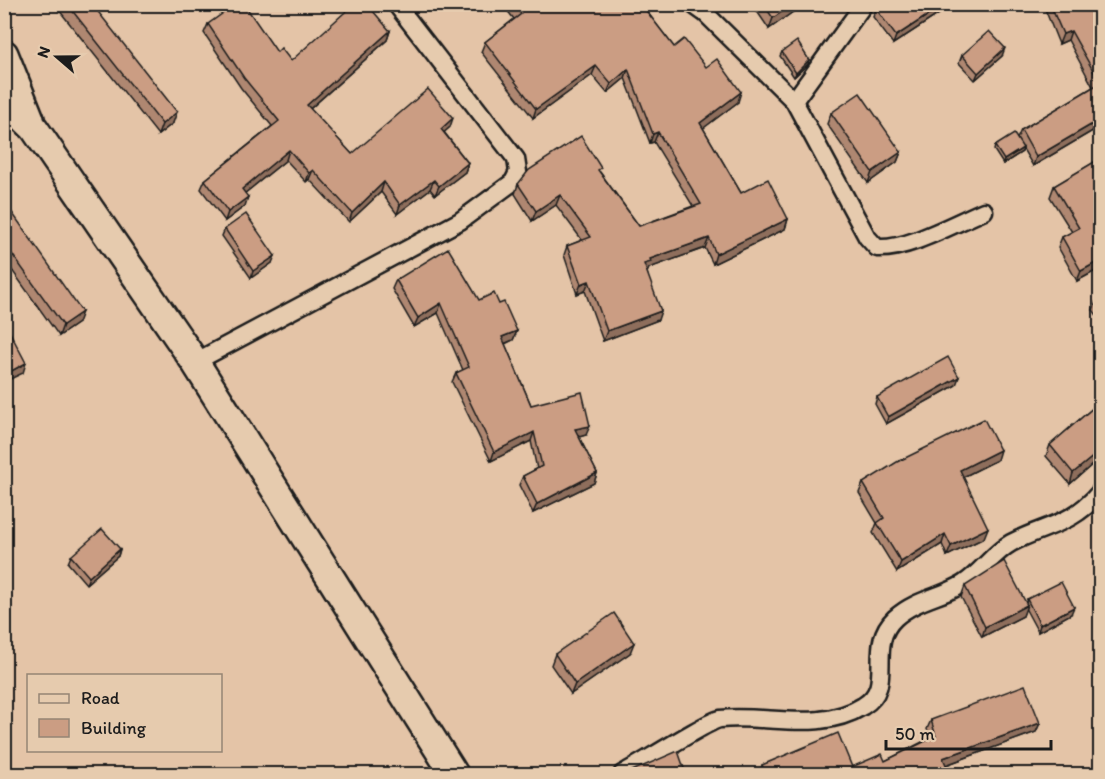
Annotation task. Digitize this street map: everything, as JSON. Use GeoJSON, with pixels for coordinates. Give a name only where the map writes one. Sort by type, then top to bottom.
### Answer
{"type":"FeatureCollection","features":[{"type":"Feature","properties":{"kind":"main road"},"geometry":{"type":"LineString","coordinates":[[4,54],[33,128]]}},
{"type":"Feature","properties":{"kind":"main road"},"geometry":{"type":"LineString","coordinates":[[4,99],[33,128],[195,362],[454,774]]}},
{"type":"Feature","properties":{"kind":"street"},"geometry":{"type":"LineString","coordinates":[[195,362],[460,221],[513,182],[518,172],[516,159],[396,4]]}},
{"type":"Feature","properties":{"kind":"street"},"geometry":{"type":"LineString","coordinates":[[692,4],[706,14],[794,101],[867,237],[877,248],[887,249],[910,242],[984,211]]}},
{"type":"Feature","properties":{"kind":"street"},"geometry":{"type":"LineString","coordinates":[[794,101],[864,4]]}},
{"type":"Feature","properties":{"kind":"street"},"geometry":{"type":"LineString","coordinates":[[622,774],[718,719],[817,721],[864,706],[877,694],[881,679],[878,658],[881,638],[893,619],[915,604],[962,585],[1011,543],[1073,516],[1101,492]]}},
{"type":"Feature","properties":{"kind":"building"},"geometry":{"type":"Polygon","coordinates":[[[67,4],[92,4],[177,112],[162,124],[67,4]]]}},
{"type":"Feature","properties":{"kind":"building"},"geometry":{"type":"Polygon","coordinates":[[[236,4],[244,4],[277,52],[281,48],[291,61],[354,4],[367,4],[390,31],[307,105],[352,154],[428,89],[453,118],[441,129],[468,163],[439,186],[434,180],[400,205],[384,182],[352,213],[313,170],[309,173],[289,150],[242,189],[248,197],[228,212],[205,180],[279,121],[244,78],[208,24],[236,4]]]}},
{"type":"Feature","properties":{"kind":"building"},"geometry":{"type":"Polygon","coordinates":[[[513,4],[641,4],[674,47],[684,39],[706,67],[717,59],[741,92],[700,123],[741,193],[768,179],[788,219],[716,254],[709,238],[650,259],[651,262],[644,264],[661,311],[607,331],[589,281],[581,284],[567,246],[591,237],[560,195],[536,211],[518,184],[529,170],[581,136],[601,168],[598,170],[639,226],[701,204],[658,132],[653,134],[628,69],[611,84],[596,66],[536,109],[485,42],[521,14],[513,4]]]}},
{"type":"Feature","properties":{"kind":"building"},"geometry":{"type":"Polygon","coordinates":[[[763,4],[793,4],[773,18],[763,4]]]}},
{"type":"Feature","properties":{"kind":"building"},"geometry":{"type":"Polygon","coordinates":[[[883,4],[940,4],[942,6],[896,36],[876,9],[883,4]]]}},
{"type":"Feature","properties":{"kind":"building"},"geometry":{"type":"Polygon","coordinates":[[[1050,4],[1101,4],[1101,119],[1036,157],[1021,130],[1100,83],[1071,31],[1063,34],[1050,4]]]}},
{"type":"Feature","properties":{"kind":"building"},"geometry":{"type":"Polygon","coordinates":[[[989,31],[1005,48],[978,73],[962,55],[989,31]]]}},
{"type":"Feature","properties":{"kind":"building"},"geometry":{"type":"Polygon","coordinates":[[[797,41],[809,60],[796,73],[782,52],[797,41]]]}},
{"type":"Feature","properties":{"kind":"building"},"geometry":{"type":"Polygon","coordinates":[[[860,93],[901,152],[872,172],[831,113],[860,93]]]}},
{"type":"Feature","properties":{"kind":"building"},"geometry":{"type":"Polygon","coordinates":[[[1014,134],[1023,148],[1004,160],[995,146],[1014,134]]]}},
{"type":"Feature","properties":{"kind":"building"},"geometry":{"type":"Polygon","coordinates":[[[1101,158],[1101,260],[1081,271],[1062,237],[1079,228],[1054,186],[1101,158]]]}},
{"type":"Feature","properties":{"kind":"building"},"geometry":{"type":"Polygon","coordinates":[[[6,204],[82,312],[63,325],[4,243],[4,205],[6,204]]]}},
{"type":"Feature","properties":{"kind":"building"},"geometry":{"type":"Polygon","coordinates":[[[246,214],[275,256],[253,271],[225,229],[246,214]]]}},
{"type":"Feature","properties":{"kind":"building"},"geometry":{"type":"Polygon","coordinates":[[[448,248],[479,300],[494,293],[499,304],[504,302],[517,331],[502,337],[531,405],[582,392],[590,426],[575,429],[597,473],[537,504],[523,476],[542,466],[534,432],[494,452],[456,373],[469,367],[441,303],[418,318],[396,280],[448,248]]]}},
{"type":"Feature","properties":{"kind":"building"},"geometry":{"type":"Polygon","coordinates":[[[4,321],[26,363],[4,375],[4,321]]]}},
{"type":"Feature","properties":{"kind":"building"},"geometry":{"type":"Polygon","coordinates":[[[948,357],[959,377],[888,417],[877,397],[948,357]]]}},
{"type":"Feature","properties":{"kind":"building"},"geometry":{"type":"Polygon","coordinates":[[[1101,401],[1101,450],[1073,473],[1050,445],[1101,401]]]}},
{"type":"Feature","properties":{"kind":"building"},"geometry":{"type":"Polygon","coordinates":[[[984,419],[1000,450],[960,470],[988,528],[951,546],[945,534],[901,562],[877,523],[884,518],[863,483],[897,462],[984,419]]]}},
{"type":"Feature","properties":{"kind":"building"},"geometry":{"type":"Polygon","coordinates":[[[102,529],[120,549],[89,577],[71,556],[102,529]]]}},
{"type":"Feature","properties":{"kind":"building"},"geometry":{"type":"Polygon","coordinates":[[[1004,561],[1027,605],[985,627],[965,586],[1004,561]]]}},
{"type":"Feature","properties":{"kind":"building"},"geometry":{"type":"Polygon","coordinates":[[[1061,582],[1074,607],[1040,625],[1027,599],[1061,582]]]}},
{"type":"Feature","properties":{"kind":"building"},"geometry":{"type":"Polygon","coordinates":[[[614,613],[634,643],[575,684],[555,654],[614,613]]]}},
{"type":"Feature","properties":{"kind":"building"},"geometry":{"type":"Polygon","coordinates":[[[1025,685],[1040,723],[943,758],[950,774],[766,774],[762,765],[838,733],[852,767],[882,754],[885,761],[936,736],[931,720],[1025,685]]]}},
{"type":"Feature","properties":{"kind":"building"},"geometry":{"type":"Polygon","coordinates":[[[678,751],[686,774],[625,774],[678,751]]]}}]}
